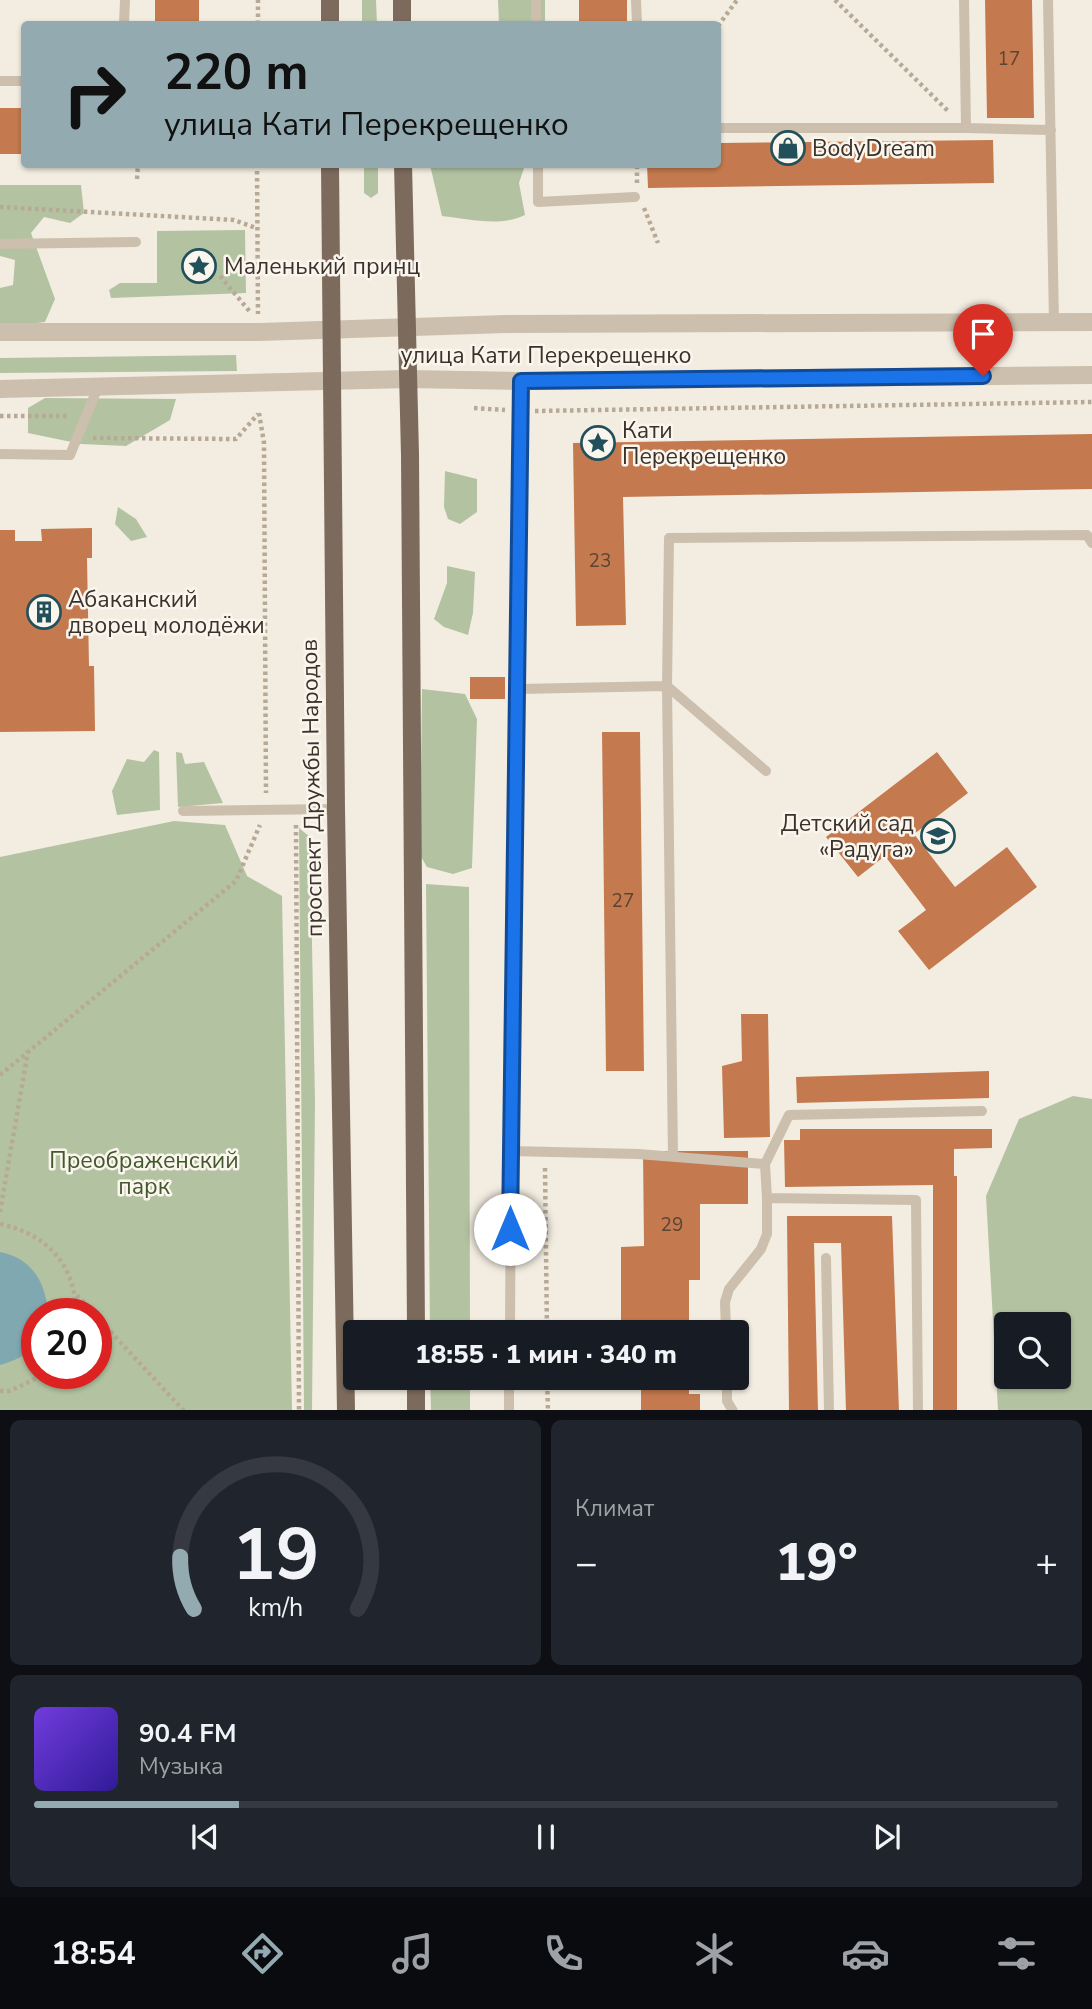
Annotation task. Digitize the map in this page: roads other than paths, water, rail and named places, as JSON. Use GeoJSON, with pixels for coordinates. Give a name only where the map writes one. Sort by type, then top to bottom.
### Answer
{"type":"FeatureCollection","features":[{"type":"Feature","properties":{"kind":"main road"},"geometry":{"type":"LineString","coordinates":[[330,0],[330,21]]}},
{"type":"Feature","properties":{"kind":"main road"},"geometry":{"type":"LineString","coordinates":[[401,0],[402,21]]}},
{"type":"Feature","properties":{"kind":"main road","name":"проспект Дружбы Народов"},"geometry":{"type":"LineString","coordinates":[[331,168],[336,809],[346,1410]]}},
{"type":"Feature","properties":{"kind":"main road"},"geometry":{"type":"LineString","coordinates":[[403,168],[410,469],[416,1320]]}},
{"type":"Feature","properties":{"kind":"main road"},"geometry":{"type":"LineString","coordinates":[[416,1390],[416,1410]]}},
{"type":"Feature","properties":{"kind":"street","name":"улица Кати Перекрещенко"},"geometry":{"type":"LineString","coordinates":[[0,332],[259,332],[405,326],[1092,322]]}},
{"type":"Feature","properties":{"kind":"street","name":"улица Кати Перекрещенко"},"geometry":{"type":"LineString","coordinates":[[0,389],[407,379],[521,381],[1092,375]]}},
{"type":"Feature","properties":{"kind":"lane"},"geometry":{"type":"LineString","coordinates":[[124,21],[125,0]]}},
{"type":"Feature","properties":{"kind":"lane"},"geometry":{"type":"LineString","coordinates":[[536,0],[536,21]]}},
{"type":"Feature","properties":{"kind":"lane"},"geometry":{"type":"LineString","coordinates":[[636,0],[637,21]]}},
{"type":"Feature","properties":{"kind":"lane"},"geometry":{"type":"LineString","coordinates":[[964,0],[966,128]]}},
{"type":"Feature","properties":{"kind":"lane"},"geometry":{"type":"LineString","coordinates":[[1048,0],[1054,323]]}},
{"type":"Feature","properties":{"kind":"lane"},"geometry":{"type":"LineString","coordinates":[[0,81],[21,81]]}},
{"type":"Feature","properties":{"kind":"lane"},"geometry":{"type":"LineString","coordinates":[[721,128],[1051,130]]}},
{"type":"Feature","properties":{"kind":"lane"},"geometry":{"type":"LineString","coordinates":[[537,168],[538,202],[635,197]]}},
{"type":"Feature","properties":{"kind":"lane"},"geometry":{"type":"LineString","coordinates":[[0,244],[136,242]]}},
{"type":"Feature","properties":{"kind":"lane"},"geometry":{"type":"LineString","coordinates":[[510,1320],[521,381]]}},
{"type":"Feature","properties":{"kind":"lane"},"geometry":{"type":"LineString","coordinates":[[0,454],[70,455],[98,387]]}},
{"type":"Feature","properties":{"kind":"lane"},"geometry":{"type":"LineString","coordinates":[[673,1157],[667,686],[670,538],[1087,536],[1092,543]]}},
{"type":"Feature","properties":{"kind":"lane"},"geometry":{"type":"LineString","coordinates":[[519,689],[667,686],[766,772]]}},
{"type":"Feature","properties":{"kind":"lane"},"geometry":{"type":"LineString","coordinates":[[183,811],[336,809]]}},
{"type":"Feature","properties":{"kind":"lane"},"geometry":{"type":"LineString","coordinates":[[726,1320],[725,1302],[729,1289],[761,1249],[767,1234],[765,1164],[789,1115],[982,1111]]}},
{"type":"Feature","properties":{"kind":"lane"},"geometry":{"type":"LineString","coordinates":[[511,1152],[673,1157],[765,1164]]}},
{"type":"Feature","properties":{"kind":"lane"},"geometry":{"type":"LineString","coordinates":[[767,1198],[916,1200],[918,1410]]}},
{"type":"Feature","properties":{"kind":"lane"},"geometry":{"type":"LineString","coordinates":[[826,1258],[829,1410]]}},
{"type":"Feature","properties":{"kind":"lane"},"geometry":{"type":"LineString","coordinates":[[509,1390],[509,1410]]}},
{"type":"Feature","properties":{"kind":"lane"},"geometry":{"type":"LineString","coordinates":[[727,1390],[727,1401],[733,1410]]}},
{"type":"Feature","properties":{"kind":"water"},"geometry":{"type":"Polygon","coordinates":[[[0,1252],[28,1265],[40,1281],[46,1298],[21,1298],[21,1357],[0,1365],[0,1252]]]}},
{"type":"Feature","properties":{"kind":"place","name":"BodyDream"},"geometry":{"type":"Point","coordinates":[788,148]}},
{"type":"Feature","properties":{"kind":"place","name":"Маленький принц"},"geometry":{"type":"Point","coordinates":[199,266]}},
{"type":"Feature","properties":{"kind":"place","name":"Кати Перекрещенко"},"geometry":{"type":"Point","coordinates":[598,443]}},
{"type":"Feature","properties":{"kind":"place","name":"Абаканский дворец молодёжи"},"geometry":{"type":"Point","coordinates":[44,612]}},
{"type":"Feature","properties":{"kind":"place","name":"Детский сад «Радуга»"},"geometry":{"type":"Point","coordinates":[938,836]}},
{"type":"Feature","properties":{"kind":"park label","name":"Преображенский парк"},"geometry":{"type":"Point","coordinates":[144,1173]}}]}
